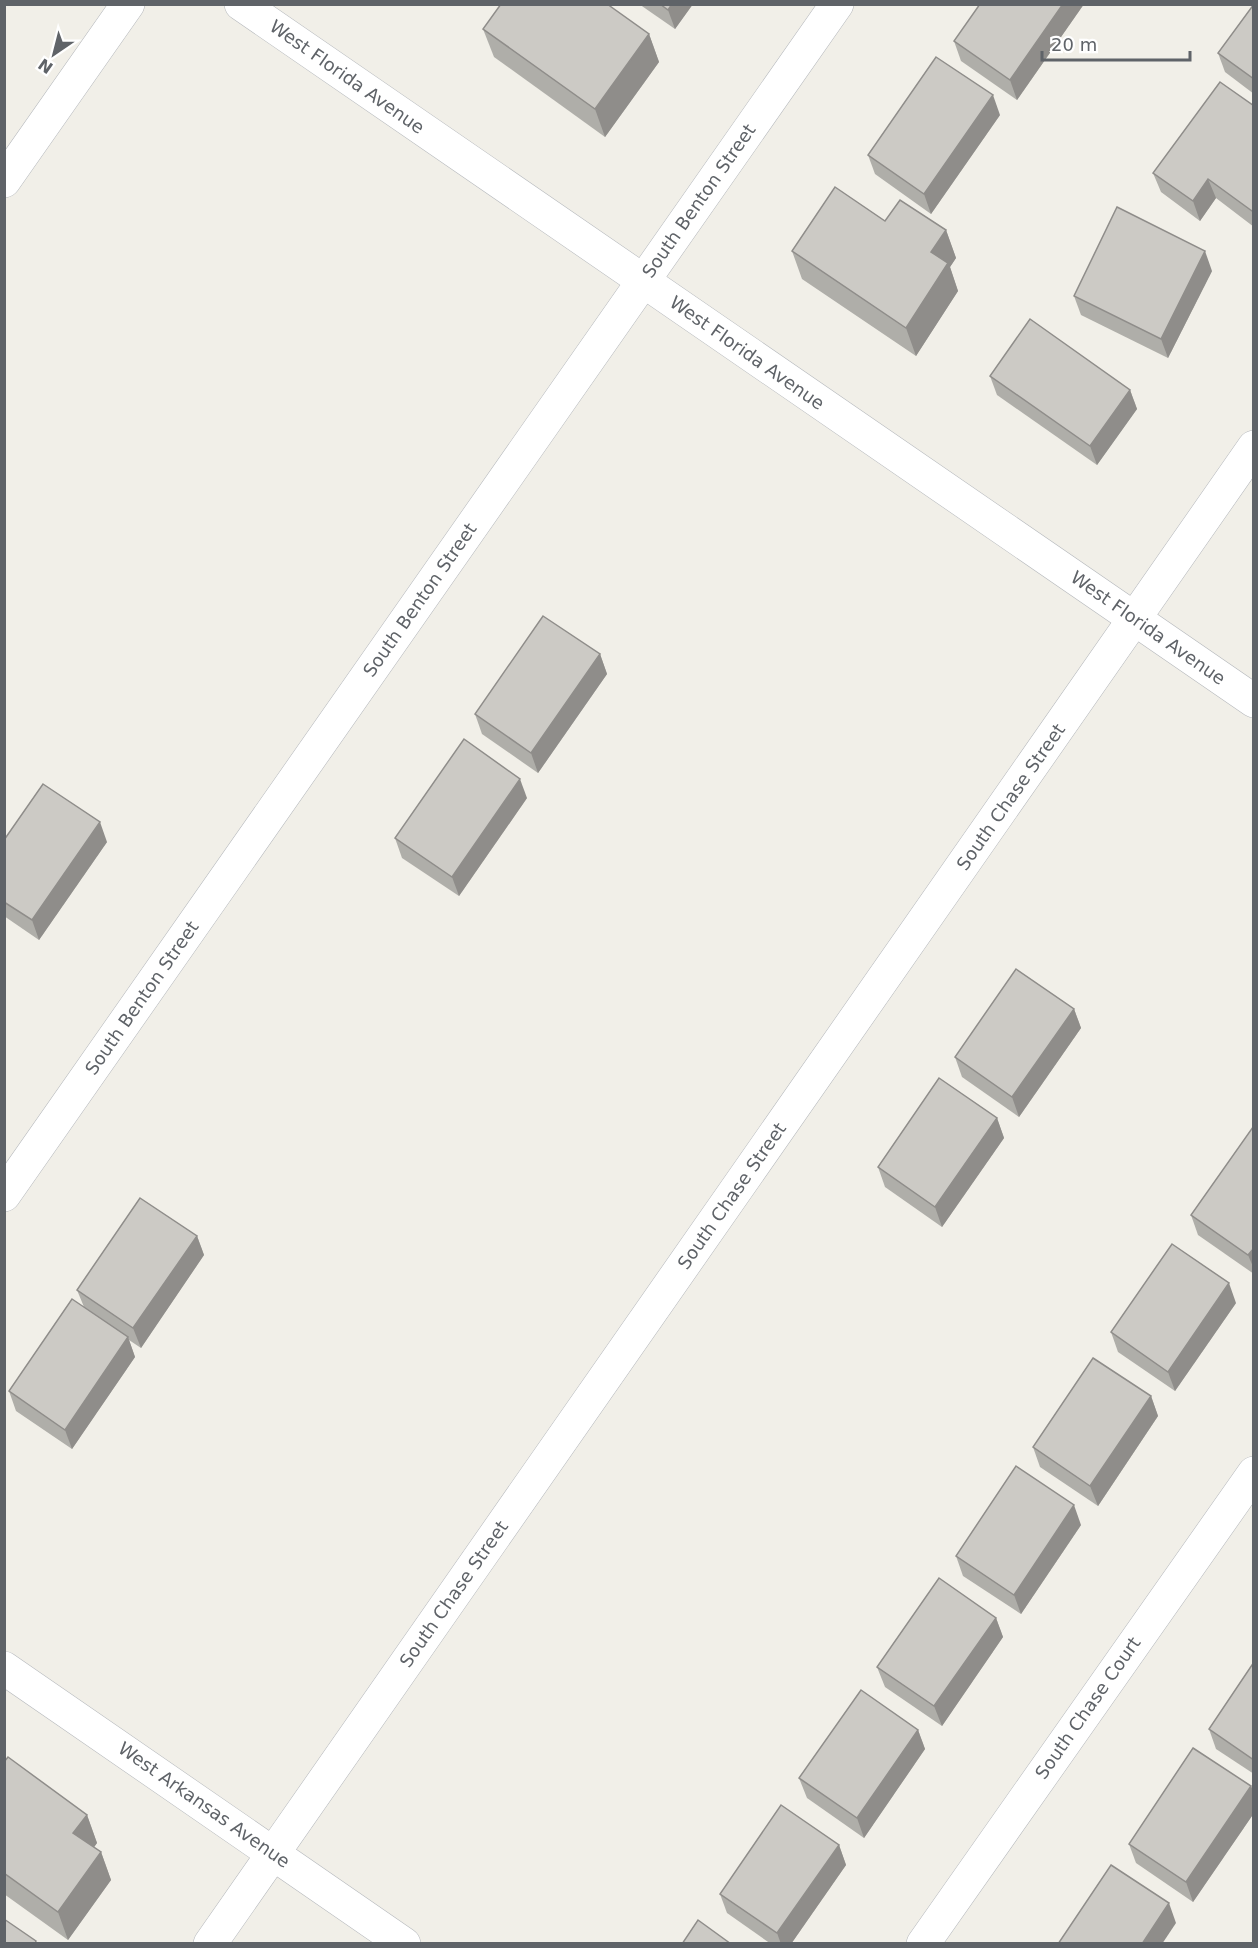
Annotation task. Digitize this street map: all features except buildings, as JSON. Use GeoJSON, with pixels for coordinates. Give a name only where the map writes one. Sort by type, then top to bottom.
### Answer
{"type":"FeatureCollection","features":[{"type":"Feature","properties":{"kind":"street"},"geometry":{"type":"LineString","coordinates":[[4,181],[128,4]]}},
{"type":"Feature","properties":{"kind":"street","name":"West Florida Avenue"},"geometry":{"type":"LineString","coordinates":[[241,4],[1254,701]]}},
{"type":"Feature","properties":{"kind":"street","name":"South Benton Street"},"geometry":{"type":"LineString","coordinates":[[4,1195],[837,4]]}},
{"type":"Feature","properties":{"kind":"street","name":"South Chase Street"},"geometry":{"type":"LineString","coordinates":[[210,1944],[1254,447]]}},
{"type":"Feature","properties":{"kind":"street","name":"South Chase Court"},"geometry":{"type":"LineString","coordinates":[[923,1944],[1254,1473]]}},
{"type":"Feature","properties":{"kind":"street","name":"West Arkansas Avenue"},"geometry":{"type":"LineString","coordinates":[[4,1668],[404,1944]]}}]}
